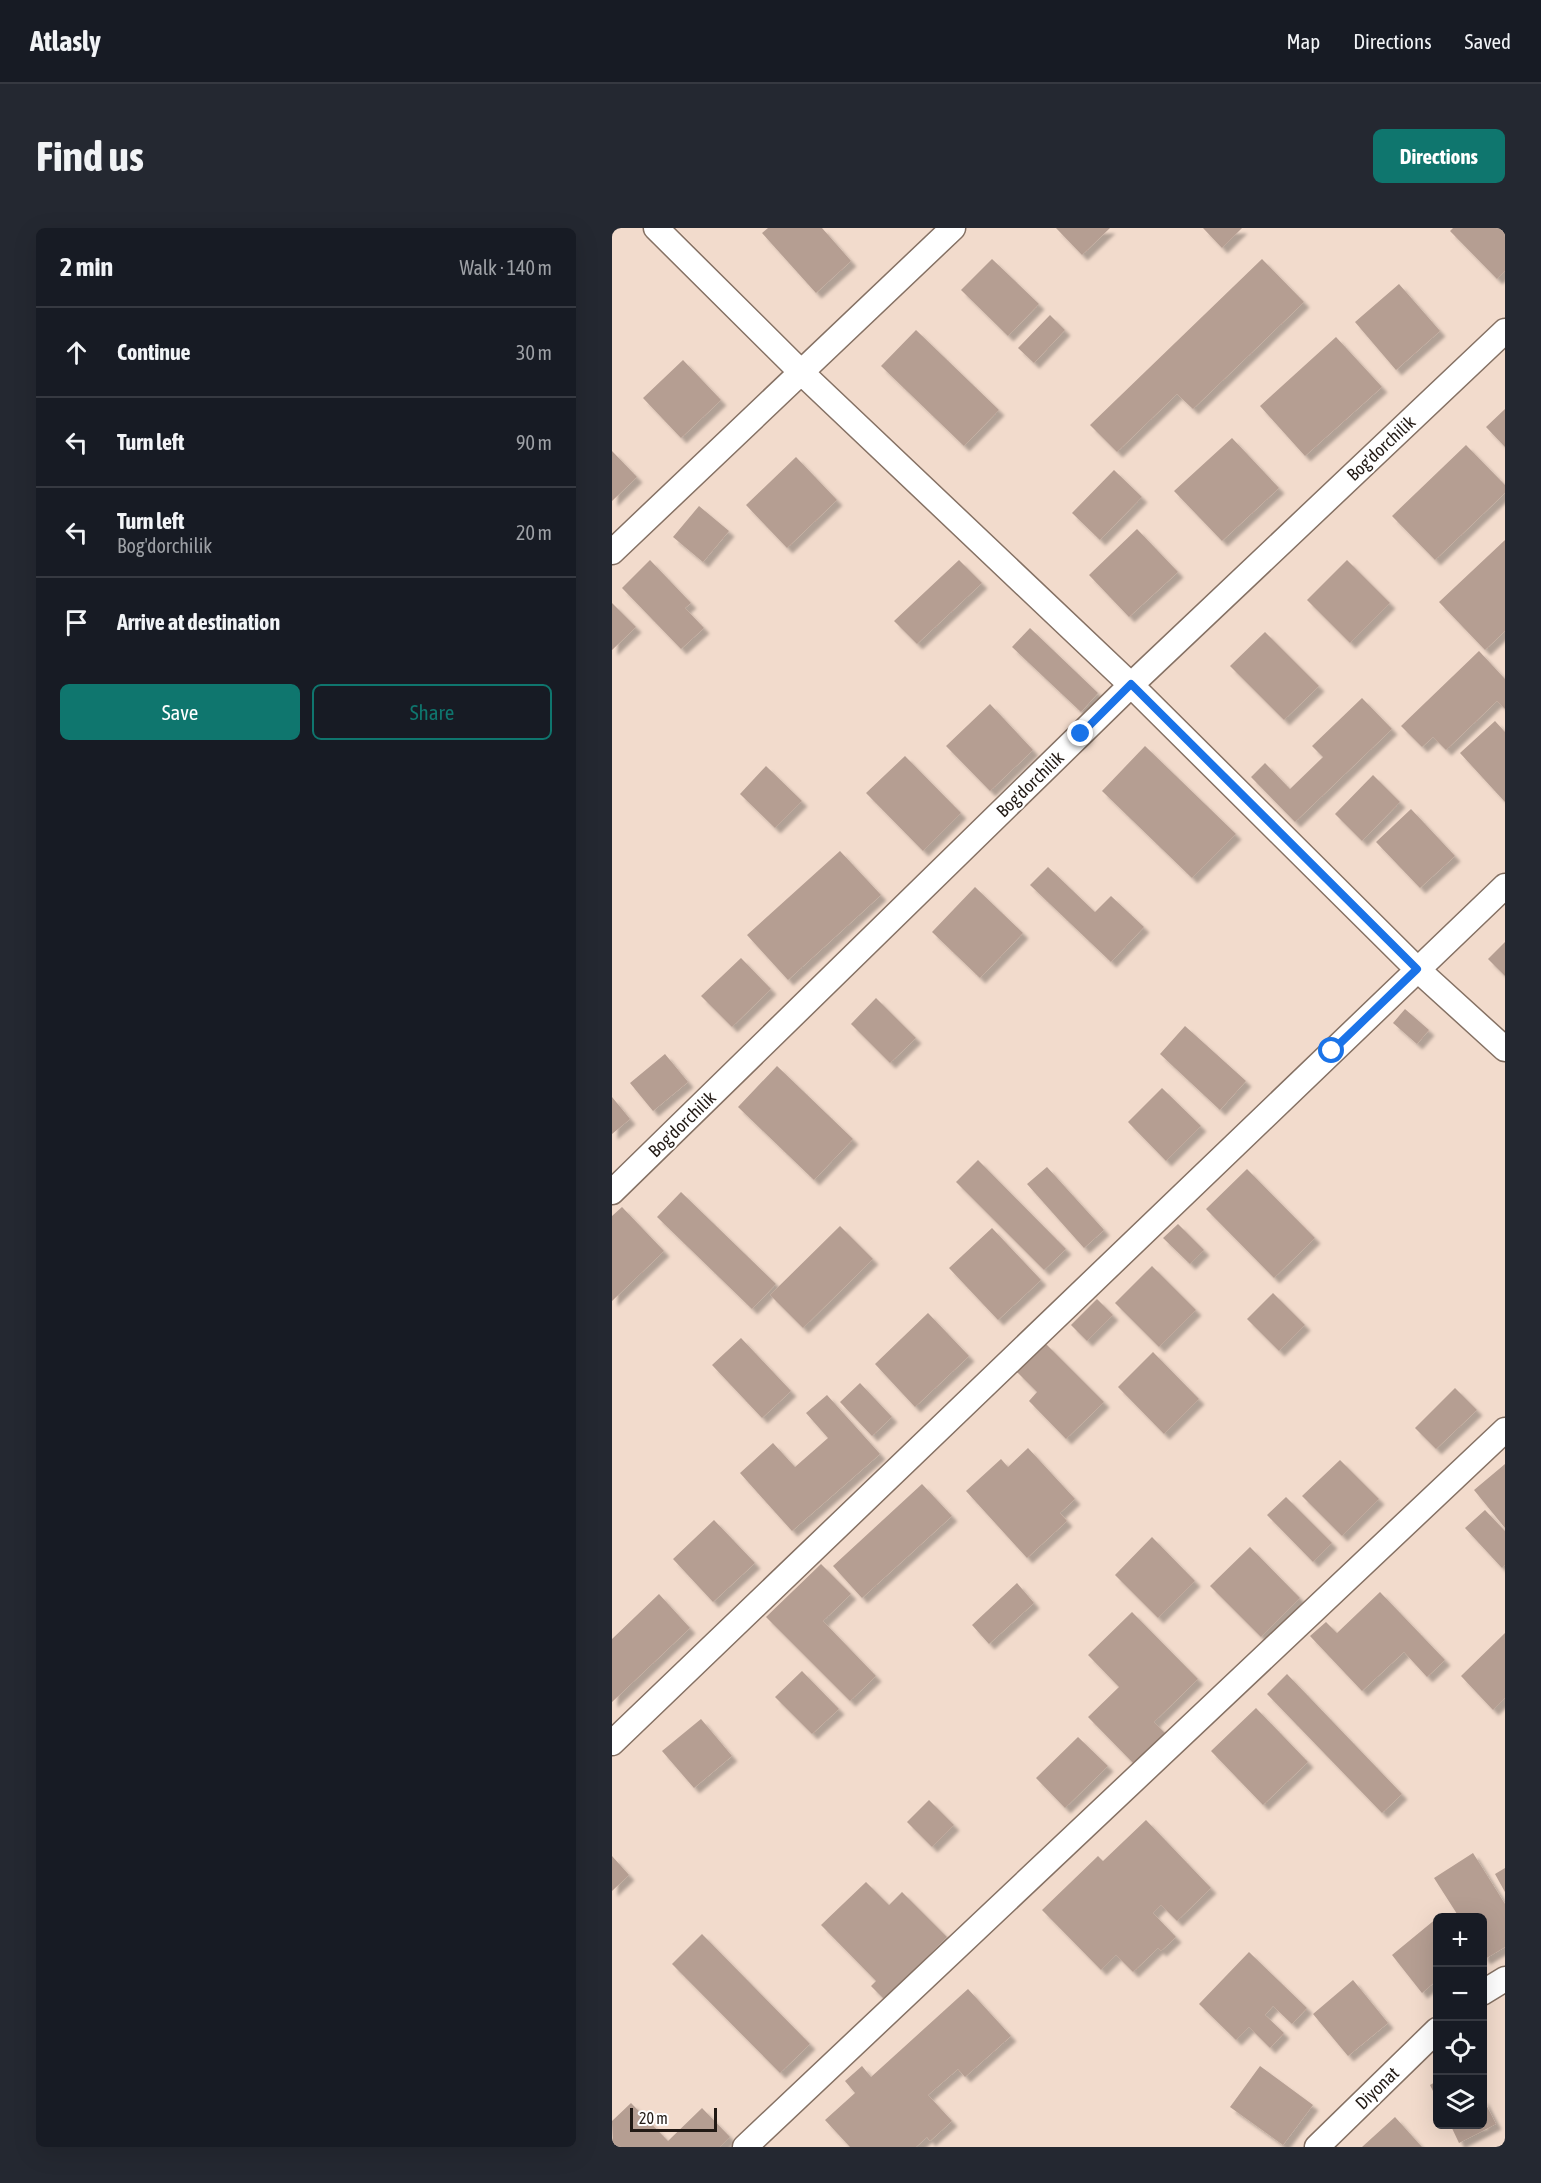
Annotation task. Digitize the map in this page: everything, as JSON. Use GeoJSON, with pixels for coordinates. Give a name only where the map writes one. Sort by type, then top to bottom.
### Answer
{"type":"FeatureCollection","features":[{"type":"Feature","properties":{"kind":"street"},"geometry":{"type":"LineString","coordinates":[[656,228],[802,373],[1131,684],[1417,969],[1505,1049]]}},
{"type":"Feature","properties":{"kind":"street"},"geometry":{"type":"LineString","coordinates":[[612,552],[953,228]]}},
{"type":"Feature","properties":{"kind":"street","name":"Bog'dorchilik"},"geometry":{"type":"LineString","coordinates":[[612,1192],[1131,684],[1505,332]]}},
{"type":"Feature","properties":{"kind":"street"},"geometry":{"type":"LineString","coordinates":[[612,1743],[1505,886]]}},
{"type":"Feature","properties":{"kind":"street"},"geometry":{"type":"LineString","coordinates":[[746,2147],[1505,1430]]}},
{"type":"Feature","properties":{"kind":"street"},"geometry":{"type":"LineString","coordinates":[[1487,1991],[1505,1979]]}},
{"type":"Feature","properties":{"kind":"street","name":"Diyonat"},"geometry":{"type":"LineString","coordinates":[[1317,2147],[1433,2034]]}},
{"type":"Feature","properties":{"kind":"building"},"geometry":{"type":"Polygon","coordinates":[[[768,228],[822,228],[851,261],[816,293],[762,233],[768,228]]]}},
{"type":"Feature","properties":{"kind":"building"},"geometry":{"type":"Polygon","coordinates":[[[1056,228],[1110,228],[1082,255],[1056,228]]]}},
{"type":"Feature","properties":{"kind":"building"},"geometry":{"type":"Polygon","coordinates":[[[1203,228],[1242,228],[1222,248],[1203,228]]]}},
{"type":"Feature","properties":{"kind":"building"},"geometry":{"type":"Polygon","coordinates":[[[1453,228],[1505,228],[1505,271],[1497,279],[1450,231],[1453,228]]]}},
{"type":"Feature","properties":{"kind":"building"},"geometry":{"type":"Polygon","coordinates":[[[992,259],[1039,304],[1008,336],[961,290],[992,259]]]}},
{"type":"Feature","properties":{"kind":"building"},"geometry":{"type":"Polygon","coordinates":[[[1262,259],[1304,302],[1193,409],[1177,394],[1117,452],[1090,425],[1262,259]]]}},
{"type":"Feature","properties":{"kind":"building"},"geometry":{"type":"Polygon","coordinates":[[[1399,284],[1440,331],[1396,370],[1355,322],[1399,284]]]}},
{"type":"Feature","properties":{"kind":"building"},"geometry":{"type":"Polygon","coordinates":[[[1050,315],[1065,330],[1034,363],[1018,348],[1050,315]]]}},
{"type":"Feature","properties":{"kind":"building"},"geometry":{"type":"Polygon","coordinates":[[[916,330],[999,410],[964,446],[881,366],[916,330]]]}},
{"type":"Feature","properties":{"kind":"building"},"geometry":{"type":"Polygon","coordinates":[[[1336,337],[1382,387],[1305,456],[1260,406],[1336,337]]]}},
{"type":"Feature","properties":{"kind":"building"},"geometry":{"type":"Polygon","coordinates":[[[683,360],[721,400],[681,438],[643,398],[683,360]]]}},
{"type":"Feature","properties":{"kind":"building"},"geometry":{"type":"Polygon","coordinates":[[[1505,409],[1505,447],[1486,427],[1505,409]]]}},
{"type":"Feature","properties":{"kind":"building"},"geometry":{"type":"Polygon","coordinates":[[[1232,438],[1279,488],[1222,541],[1174,491],[1232,438]]]}},
{"type":"Feature","properties":{"kind":"building"},"geometry":{"type":"Polygon","coordinates":[[[1466,445],[1505,485],[1505,493],[1435,560],[1392,516],[1466,445]]]}},
{"type":"Feature","properties":{"kind":"building"},"geometry":{"type":"Polygon","coordinates":[[[612,451],[637,477],[612,501],[612,451]]]}},
{"type":"Feature","properties":{"kind":"building"},"geometry":{"type":"Polygon","coordinates":[[[796,457],[837,500],[787,548],[746,505],[796,457]]]}},
{"type":"Feature","properties":{"kind":"building"},"geometry":{"type":"Polygon","coordinates":[[[1114,470],[1142,497],[1100,540],[1072,513],[1114,470]]]}},
{"type":"Feature","properties":{"kind":"building"},"geometry":{"type":"Polygon","coordinates":[[[699,506],[729,531],[703,562],[673,537],[699,506]]]}},
{"type":"Feature","properties":{"kind":"building"},"geometry":{"type":"Polygon","coordinates":[[[1137,529],[1178,572],[1129,617],[1089,575],[1137,529]]]}},
{"type":"Feature","properties":{"kind":"building"},"geometry":{"type":"Polygon","coordinates":[[[1505,540],[1505,631],[1485,650],[1439,602],[1505,540]]]}},
{"type":"Feature","properties":{"kind":"building"},"geometry":{"type":"Polygon","coordinates":[[[650,560],[691,603],[685,608],[704,628],[681,649],[622,588],[650,560]]]}},
{"type":"Feature","properties":{"kind":"building"},"geometry":{"type":"Polygon","coordinates":[[[959,560],[982,583],[917,644],[894,621],[959,560]]]}},
{"type":"Feature","properties":{"kind":"building"},"geometry":{"type":"Polygon","coordinates":[[[1347,560],[1390,603],[1350,643],[1307,600],[1347,560]]]}},
{"type":"Feature","properties":{"kind":"building"},"geometry":{"type":"Polygon","coordinates":[[[612,603],[636,627],[612,650],[612,603]]]}},
{"type":"Feature","properties":{"kind":"building"},"geometry":{"type":"Polygon","coordinates":[[[1030,628],[1098,693],[1081,712],[1012,647],[1030,628]]]}},
{"type":"Feature","properties":{"kind":"building"},"geometry":{"type":"Polygon","coordinates":[[[1265,632],[1319,686],[1284,720],[1230,666],[1265,632]]]}},
{"type":"Feature","properties":{"kind":"building"},"geometry":{"type":"Polygon","coordinates":[[[1479,651],[1505,679],[1505,709],[1497,701],[1446,750],[1433,737],[1422,747],[1401,726],[1479,651]]]}},
{"type":"Feature","properties":{"kind":"building"},"geometry":{"type":"Polygon","coordinates":[[[1362,698],[1392,729],[1295,822],[1251,777],[1265,763],[1290,789],[1323,757],[1312,746],[1362,698]]]}},
{"type":"Feature","properties":{"kind":"building"},"geometry":{"type":"Polygon","coordinates":[[[990,704],[1033,750],[990,791],[946,746],[990,704]]]}},
{"type":"Feature","properties":{"kind":"building"},"geometry":{"type":"Polygon","coordinates":[[[1495,721],[1505,732],[1505,802],[1460,753],[1495,721]]]}},
{"type":"Feature","properties":{"kind":"building"},"geometry":{"type":"Polygon","coordinates":[[[1145,746],[1236,834],[1192,878],[1102,791],[1145,746]]]}},
{"type":"Feature","properties":{"kind":"building"},"geometry":{"type":"Polygon","coordinates":[[[905,756],[961,813],[923,851],[866,793],[905,756]]]}},
{"type":"Feature","properties":{"kind":"building"},"geometry":{"type":"Polygon","coordinates":[[[766,766],[802,801],[775,828],[740,794],[766,766]]]}},
{"type":"Feature","properties":{"kind":"building"},"geometry":{"type":"Polygon","coordinates":[[[1373,775],[1400,802],[1362,841],[1335,814],[1373,775]]]}},
{"type":"Feature","properties":{"kind":"building"},"geometry":{"type":"Polygon","coordinates":[[[1411,809],[1455,856],[1420,888],[1376,842],[1411,809]]]}},
{"type":"Feature","properties":{"kind":"building"},"geometry":{"type":"Polygon","coordinates":[[[840,851],[881,895],[788,980],[747,935],[840,851]]]}},
{"type":"Feature","properties":{"kind":"building"},"geometry":{"type":"Polygon","coordinates":[[[1048,867],[1095,912],[1111,896],[1144,927],[1111,962],[1030,885],[1048,867]]]}},
{"type":"Feature","properties":{"kind":"building"},"geometry":{"type":"Polygon","coordinates":[[[975,887],[1023,933],[980,978],[932,932],[975,887]]]}},
{"type":"Feature","properties":{"kind":"building"},"geometry":{"type":"Polygon","coordinates":[[[1505,942],[1505,976],[1488,959],[1505,942]]]}},
{"type":"Feature","properties":{"kind":"building"},"geometry":{"type":"Polygon","coordinates":[[[741,958],[771,989],[732,1027],[701,996],[741,958]]]}},
{"type":"Feature","properties":{"kind":"building"},"geometry":{"type":"Polygon","coordinates":[[[876,998],[916,1038],[890,1063],[851,1024],[876,998]]]}},
{"type":"Feature","properties":{"kind":"building"},"geometry":{"type":"Polygon","coordinates":[[[1405,1009],[1429,1030],[1417,1044],[1393,1023],[1405,1009]]]}},
{"type":"Feature","properties":{"kind":"building"},"geometry":{"type":"Polygon","coordinates":[[[1185,1026],[1246,1081],[1220,1110],[1160,1054],[1185,1026]]]}},
{"type":"Feature","properties":{"kind":"building"},"geometry":{"type":"Polygon","coordinates":[[[665,1054],[688,1082],[653,1111],[630,1083],[665,1054]]]}},
{"type":"Feature","properties":{"kind":"building"},"geometry":{"type":"Polygon","coordinates":[[[777,1066],[853,1139],[814,1180],[738,1107],[777,1066]]]}},
{"type":"Feature","properties":{"kind":"building"},"geometry":{"type":"Polygon","coordinates":[[[1162,1088],[1201,1126],[1166,1161],[1128,1122],[1162,1088]]]}},
{"type":"Feature","properties":{"kind":"building"},"geometry":{"type":"Polygon","coordinates":[[[612,1097],[630,1119],[612,1134],[612,1097]]]}},
{"type":"Feature","properties":{"kind":"building"},"geometry":{"type":"Polygon","coordinates":[[[978,1160],[1066,1249],[1044,1270],[956,1182],[978,1160]]]}},
{"type":"Feature","properties":{"kind":"building"},"geometry":{"type":"Polygon","coordinates":[[[1047,1167],[1104,1230],[1084,1248],[1027,1184],[1047,1167]]]}},
{"type":"Feature","properties":{"kind":"building"},"geometry":{"type":"Polygon","coordinates":[[[1247,1169],[1315,1238],[1274,1278],[1206,1209],[1247,1169]]]}},
{"type":"Feature","properties":{"kind":"building"},"geometry":{"type":"Polygon","coordinates":[[[681,1192],[776,1284],[752,1309],[657,1217],[681,1192]]]}},
{"type":"Feature","properties":{"kind":"building"},"geometry":{"type":"Polygon","coordinates":[[[622,1207],[664,1251],[612,1301],[612,1216],[622,1207]]]}},
{"type":"Feature","properties":{"kind":"building"},"geometry":{"type":"Polygon","coordinates":[[[1178,1224],[1204,1250],[1190,1264],[1163,1238],[1178,1224]]]}},
{"type":"Feature","properties":{"kind":"building"},"geometry":{"type":"Polygon","coordinates":[[[840,1226],[873,1259],[803,1328],[770,1295],[840,1226]]]}},
{"type":"Feature","properties":{"kind":"building"},"geometry":{"type":"Polygon","coordinates":[[[992,1228],[1041,1280],[998,1320],[949,1268],[992,1228]]]}},
{"type":"Feature","properties":{"kind":"building"},"geometry":{"type":"Polygon","coordinates":[[[1152,1266],[1196,1310],[1159,1347],[1115,1303],[1152,1266]]]}},
{"type":"Feature","properties":{"kind":"building"},"geometry":{"type":"Polygon","coordinates":[[[1273,1293],[1305,1325],[1279,1351],[1247,1319],[1273,1293]]]}},
{"type":"Feature","properties":{"kind":"building"},"geometry":{"type":"Polygon","coordinates":[[[1097,1299],[1113,1315],[1087,1341],[1071,1325],[1097,1299]]]}},
{"type":"Feature","properties":{"kind":"building"},"geometry":{"type":"Polygon","coordinates":[[[928,1313],[969,1356],[915,1407],[875,1364],[928,1313]]]}},
{"type":"Feature","properties":{"kind":"building"},"geometry":{"type":"Polygon","coordinates":[[[741,1338],[791,1391],[762,1418],[712,1365],[741,1338]]]}},
{"type":"Feature","properties":{"kind":"building"},"geometry":{"type":"Polygon","coordinates":[[[1046,1344],[1104,1402],[1066,1439],[1029,1401],[1037,1392],[1017,1372],[1046,1344]]]}},
{"type":"Feature","properties":{"kind":"building"},"geometry":{"type":"Polygon","coordinates":[[[1153,1352],[1199,1399],[1164,1434],[1118,1387],[1153,1352]]]}},
{"type":"Feature","properties":{"kind":"building"},"geometry":{"type":"Polygon","coordinates":[[[860,1383],[892,1417],[872,1436],[840,1402],[860,1383]]]}},
{"type":"Feature","properties":{"kind":"building"},"geometry":{"type":"Polygon","coordinates":[[[1455,1388],[1477,1410],[1436,1449],[1415,1428],[1455,1388]]]}},
{"type":"Feature","properties":{"kind":"building"},"geometry":{"type":"Polygon","coordinates":[[[827,1395],[880,1454],[792,1531],[740,1473],[773,1443],[795,1467],[828,1438],[806,1413],[827,1395]]]}},
{"type":"Feature","properties":{"kind":"building"},"geometry":{"type":"Polygon","coordinates":[[[1028,1448],[1075,1499],[1060,1513],[1067,1521],[1027,1558],[966,1491],[1001,1459],[1008,1467],[1028,1448]]]}},
{"type":"Feature","properties":{"kind":"building"},"geometry":{"type":"Polygon","coordinates":[[[1340,1460],[1379,1499],[1342,1536],[1302,1496],[1340,1460]]]}},
{"type":"Feature","properties":{"kind":"building"},"geometry":{"type":"Polygon","coordinates":[[[1505,1464],[1505,1528],[1474,1490],[1505,1464]]]}},
{"type":"Feature","properties":{"kind":"building"},"geometry":{"type":"Polygon","coordinates":[[[922,1484],[952,1516],[862,1598],[833,1566],[922,1484]]]}},
{"type":"Feature","properties":{"kind":"building"},"geometry":{"type":"Polygon","coordinates":[[[1286,1497],[1332,1543],[1313,1562],[1267,1515],[1286,1497]]]}},
{"type":"Feature","properties":{"kind":"building"},"geometry":{"type":"Polygon","coordinates":[[[1485,1510],[1505,1531],[1505,1565],[1502,1568],[1465,1528],[1485,1510]]]}},
{"type":"Feature","properties":{"kind":"building"},"geometry":{"type":"Polygon","coordinates":[[[714,1520],[755,1563],[713,1602],[673,1559],[714,1520]]]}},
{"type":"Feature","properties":{"kind":"building"},"geometry":{"type":"Polygon","coordinates":[[[1152,1537],[1195,1581],[1158,1618],[1115,1575],[1152,1537]]]}},
{"type":"Feature","properties":{"kind":"building"},"geometry":{"type":"Polygon","coordinates":[[[1250,1547],[1300,1598],[1261,1637],[1210,1586],[1250,1547]]]}},
{"type":"Feature","properties":{"kind":"building"},"geometry":{"type":"Polygon","coordinates":[[[821,1564],[851,1594],[823,1621],[876,1676],[850,1701],[766,1617],[821,1564]]]}},
{"type":"Feature","properties":{"kind":"building"},"geometry":{"type":"Polygon","coordinates":[[[1017,1583],[1034,1603],[989,1644],[972,1625],[1017,1583]]]}},
{"type":"Feature","properties":{"kind":"building"},"geometry":{"type":"Polygon","coordinates":[[[1380,1592],[1445,1660],[1427,1677],[1404,1652],[1362,1691],[1310,1636],[1326,1622],[1337,1633],[1380,1592]]]}},
{"type":"Feature","properties":{"kind":"building"},"geometry":{"type":"Polygon","coordinates":[[[659,1594],[690,1628],[612,1702],[612,1639],[659,1594]]]}},
{"type":"Feature","properties":{"kind":"building"},"geometry":{"type":"Polygon","coordinates":[[[1132,1612],[1198,1679],[1154,1722],[1166,1734],[1135,1765],[1088,1717],[1119,1687],[1088,1655],[1132,1612]]]}},
{"type":"Feature","properties":{"kind":"building"},"geometry":{"type":"Polygon","coordinates":[[[1505,1633],[1505,1698],[1493,1710],[1461,1676],[1505,1633]]]}},
{"type":"Feature","properties":{"kind":"building"},"geometry":{"type":"Polygon","coordinates":[[[802,1671],[839,1709],[812,1734],[775,1697],[802,1671]]]}},
{"type":"Feature","properties":{"kind":"building"},"geometry":{"type":"Polygon","coordinates":[[[1287,1674],[1402,1794],[1382,1813],[1267,1694],[1287,1674]]]}},
{"type":"Feature","properties":{"kind":"building"},"geometry":{"type":"Polygon","coordinates":[[[1256,1708],[1308,1762],[1263,1805],[1211,1751],[1256,1708]]]}},
{"type":"Feature","properties":{"kind":"building"},"geometry":{"type":"Polygon","coordinates":[[[701,1719],[732,1756],[694,1788],[662,1751],[701,1719]]]}},
{"type":"Feature","properties":{"kind":"building"},"geometry":{"type":"Polygon","coordinates":[[[1078,1737],[1108,1766],[1065,1808],[1036,1778],[1078,1737]]]}},
{"type":"Feature","properties":{"kind":"building"},"geometry":{"type":"Polygon","coordinates":[[[929,1800],[954,1825],[932,1847],[907,1822],[929,1800]]]}},
{"type":"Feature","properties":{"kind":"building"},"geometry":{"type":"Polygon","coordinates":[[[1146,1820],[1211,1888],[1177,1921],[1161,1905],[1153,1913],[1176,1937],[1161,1951],[1158,1948],[1133,1972],[1116,1955],[1101,1970],[1042,1910],[1098,1856],[1103,1861],[1146,1820]]]}},
{"type":"Feature","properties":{"kind":"building"},"geometry":{"type":"Polygon","coordinates":[[[1473,1853],[1505,1904],[1505,1947],[1487,1958],[1487,1913],[1456,1913],[1434,1878],[1473,1853]]]}},
{"type":"Feature","properties":{"kind":"building"},"geometry":{"type":"Polygon","coordinates":[[[612,1856],[629,1875],[612,1891],[612,1856]]]}},
{"type":"Feature","properties":{"kind":"building"},"geometry":{"type":"Polygon","coordinates":[[[1505,1868],[1505,1892],[1495,1874],[1505,1868]]]}},
{"type":"Feature","properties":{"kind":"building"},"geometry":{"type":"Polygon","coordinates":[[[866,1882],[889,1905],[902,1892],[947,1937],[884,1999],[871,1986],[876,1981],[821,1925],[866,1882]]]}},
{"type":"Feature","properties":{"kind":"building"},"geometry":{"type":"Polygon","coordinates":[[[1433,1921],[1433,1983],[1422,1993],[1392,1955],[1433,1921]]]}},
{"type":"Feature","properties":{"kind":"building"},"geometry":{"type":"Polygon","coordinates":[[[702,1934],[810,2044],[780,2073],[672,1964],[702,1934]]]}},
{"type":"Feature","properties":{"kind":"building"},"geometry":{"type":"Polygon","coordinates":[[[1249,1952],[1307,2008],[1292,2024],[1273,2006],[1265,2015],[1284,2033],[1270,2048],[1249,2027],[1236,2040],[1199,2004],[1249,1952]]]}},
{"type":"Feature","properties":{"kind":"building"},"geometry":{"type":"Polygon","coordinates":[[[1353,1980],[1388,2023],[1348,2056],[1313,2014],[1353,1980]]]}},
{"type":"Feature","properties":{"kind":"building"},"geometry":{"type":"Polygon","coordinates":[[[968,1989],[1011,2036],[965,2077],[958,2069],[928,2095],[952,2121],[930,2141],[927,2137],[916,2147],[850,2147],[825,2120],[855,2093],[845,2081],[862,2066],[871,2077],[968,1989]]]}},
{"type":"Feature","properties":{"kind":"building"},"geometry":{"type":"Polygon","coordinates":[[[1260,2066],[1313,2105],[1283,2145],[1230,2107],[1260,2066]]]}},
{"type":"Feature","properties":{"kind":"building"},"geometry":{"type":"Polygon","coordinates":[[[631,2103],[668,2141],[702,2108],[730,2137],[720,2147],[613,2147],[612,2121],[631,2103]]]}},
{"type":"Feature","properties":{"kind":"building"},"geometry":{"type":"Polygon","coordinates":[[[1487,2107],[1496,2124],[1487,2129],[1487,2107]]]}},
{"type":"Feature","properties":{"kind":"building"},"geometry":{"type":"Polygon","coordinates":[[[1395,2117],[1422,2147],[1362,2147],[1395,2117]]]}},
{"type":"Feature","properties":{"kind":"building"},"geometry":{"type":"Polygon","coordinates":[[[1452,2129],[1486,2129],[1459,2143],[1452,2129]]]}},
{"type":"Feature","properties":{"kind":"route"},"geometry":{"type":"LineString","coordinates":[[1081,734],[1131,684],[1417,969],[1332,1051]]}}]}
